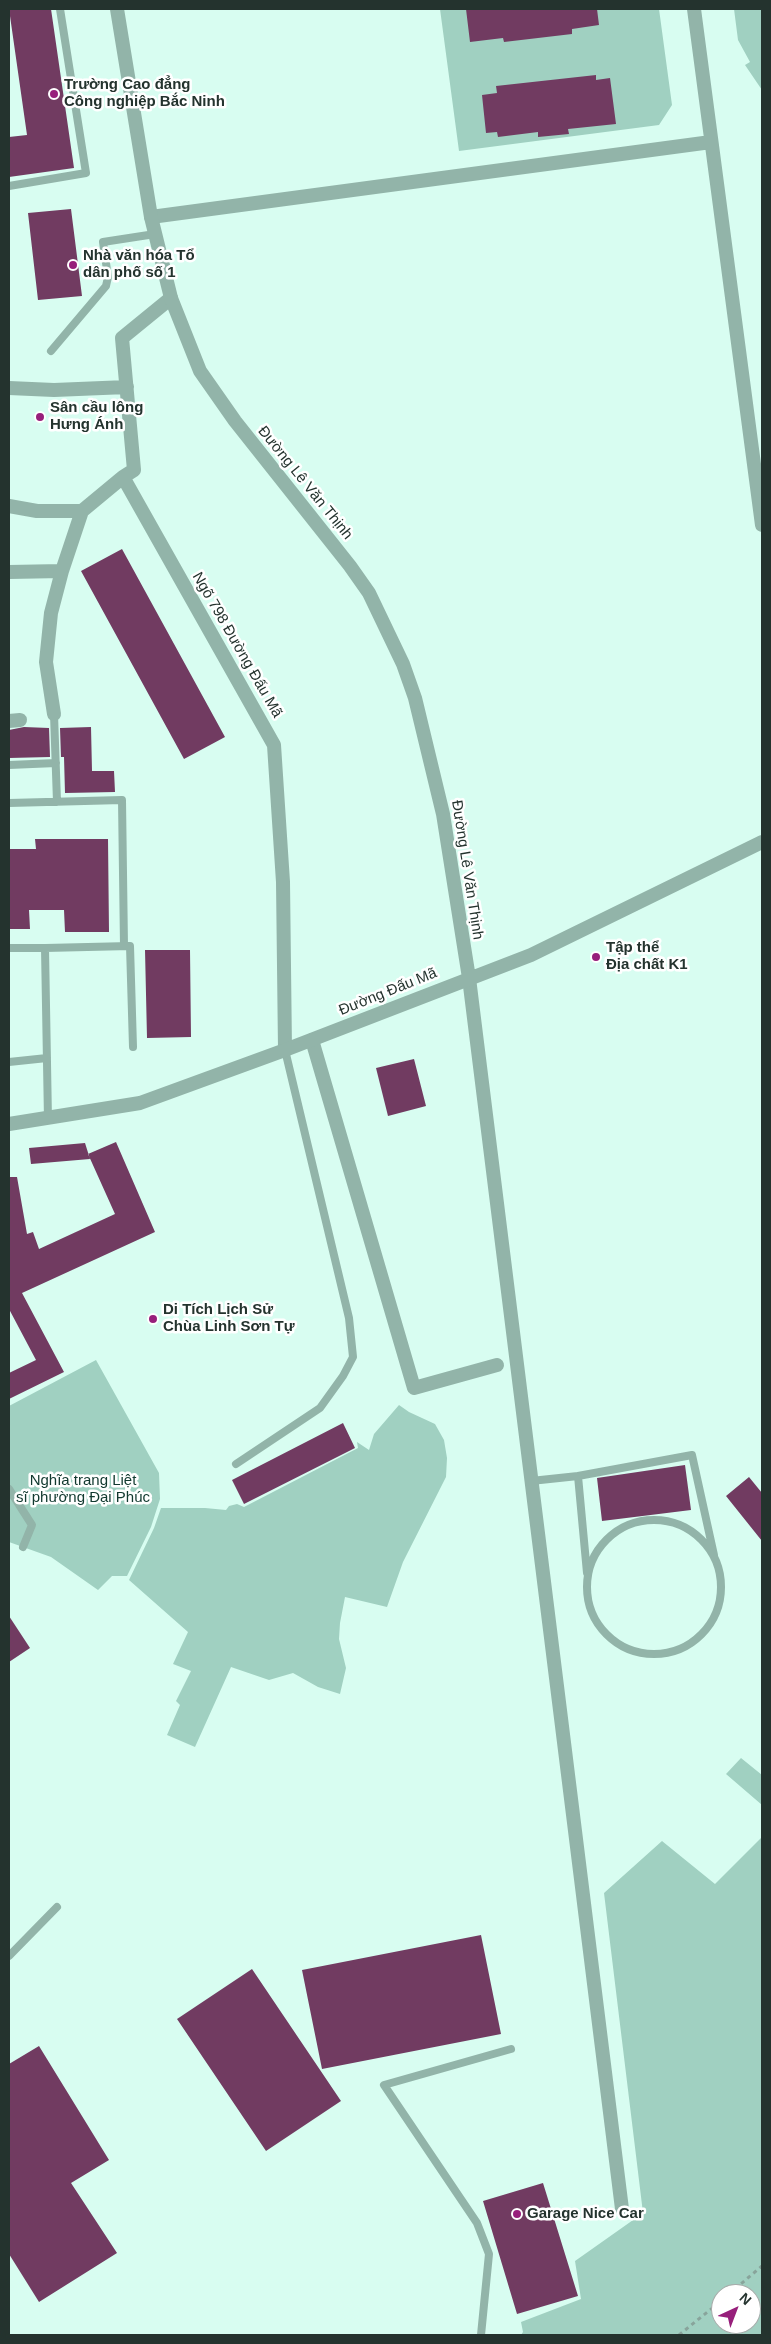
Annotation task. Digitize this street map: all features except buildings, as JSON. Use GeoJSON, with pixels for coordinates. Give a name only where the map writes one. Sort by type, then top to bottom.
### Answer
{"type":"FeatureCollection","features":[{"type":"Feature","properties":{"kind":"street","name":"Đường Lê Văn Thịnh"},"geometry":{"type":"LineString","coordinates":[[117,9],[151,217],[171,298],[200,371],[235,421],[350,566],[369,593],[403,664],[415,698],[443,814],[468,978],[622,2209]]}},
{"type":"Feature","properties":{"kind":"street"},"geometry":{"type":"LineString","coordinates":[[694,9],[762,525]]}},
{"type":"Feature","properties":{"kind":"street"},"geometry":{"type":"LineString","coordinates":[[151,217],[711,142]]}},
{"type":"Feature","properties":{"kind":"street"},"geometry":{"type":"LineString","coordinates":[[54,714],[46,662],[51,613],[62,571],[82,511],[134,470],[122,338],[171,298]]}},
{"type":"Feature","properties":{"kind":"street"},"geometry":{"type":"LineString","coordinates":[[9,388],[54,390],[127,387]]}},
{"type":"Feature","properties":{"kind":"street","name":"Ngõ 798 Đường Đấu Mã"},"geometry":{"type":"LineString","coordinates":[[123,477],[274,745],[283,882],[285,1050]]}},
{"type":"Feature","properties":{"kind":"street"},"geometry":{"type":"LineString","coordinates":[[9,506],[37,511],[82,511]]}},
{"type":"Feature","properties":{"kind":"street"},"geometry":{"type":"LineString","coordinates":[[9,572],[62,571]]}},
{"type":"Feature","properties":{"kind":"street","name":"Đường Đấu Mã"},"geometry":{"type":"LineString","coordinates":[[9,1124],[48,1120],[140,1103],[312,1040],[531,955],[762,842]]}},
{"type":"Feature","properties":{"kind":"street"},"geometry":{"type":"LineString","coordinates":[[312,1040],[414,1388],[497,1365]]}},
{"type":"Feature","properties":{"kind":"lane"},"geometry":{"type":"LineString","coordinates":[[9,186],[86,173],[60,9]]}},
{"type":"Feature","properties":{"kind":"lane"},"geometry":{"type":"LineString","coordinates":[[51,351],[106,286],[108,276],[103,242],[155,234]]}},
{"type":"Feature","properties":{"kind":"lane"},"geometry":{"type":"LineString","coordinates":[[54,714],[57,802]]}},
{"type":"Feature","properties":{"kind":"lane"},"geometry":{"type":"LineString","coordinates":[[9,765],[56,763]]}},
{"type":"Feature","properties":{"kind":"lane"},"geometry":{"type":"LineString","coordinates":[[9,803],[122,800],[124,946]]}},
{"type":"Feature","properties":{"kind":"lane"},"geometry":{"type":"LineString","coordinates":[[9,948],[130,946],[133,1047]]}},
{"type":"Feature","properties":{"kind":"lane"},"geometry":{"type":"LineString","coordinates":[[45,948],[48,1120]]}},
{"type":"Feature","properties":{"kind":"lane"},"geometry":{"type":"LineString","coordinates":[[236,1464],[320,1408],[343,1376],[352,1356],[349,1318],[285,1050]]}},
{"type":"Feature","properties":{"kind":"lane"},"geometry":{"type":"LineString","coordinates":[[9,1062],[47,1058]]}},
{"type":"Feature","properties":{"kind":"lane"},"geometry":{"type":"LineString","coordinates":[[531,1482],[578,1476],[692,1456],[721,1587],[716,1614],[707,1629],[694,1642],[669,1653],[642,1653],[625,1647],[610,1637],[594,1616],[588,1598],[578,1476]]}},
{"type":"Feature","properties":{"kind":"lane"},"geometry":{"type":"LineString","coordinates":[[9,1489],[32,1525],[24,1547]]}},
{"type":"Feature","properties":{"kind":"lane"},"geometry":{"type":"LineString","coordinates":[[588,1580],[594,1558],[607,1539],[627,1526],[644,1521],[661,1521],[684,1527],[702,1541],[715,1560]]}},
{"type":"Feature","properties":{"kind":"lane"},"geometry":{"type":"LineString","coordinates":[[9,1956],[57,1907]]}},
{"type":"Feature","properties":{"kind":"lane"},"geometry":{"type":"LineString","coordinates":[[481,2335],[489,2254],[477,2223],[384,2085],[511,2049]]}},
{"type":"Feature","properties":{"kind":"path"},"geometry":{"type":"LineString","coordinates":[[741,2284],[762,2266]]}},
{"type":"Feature","properties":{"kind":"path"},"geometry":{"type":"LineString","coordinates":[[679,2335],[711,2309]]}},
{"type":"Feature","properties":{"kind":"green space"},"geometry":{"type":"Polygon","coordinates":[[[440,9],[659,9],[672,105],[659,125],[459,151],[440,9]]]}},
{"type":"Feature","properties":{"kind":"green space"},"geometry":{"type":"Polygon","coordinates":[[[734,9],[762,9],[762,90],[745,65],[750,62],[738,40],[734,9]]]}},
{"type":"Feature","properties":{"kind":"green space","name":"Nghĩa trang Liệt sĩ phường Đại Phúc"},"geometry":{"type":"Polygon","coordinates":[[[96,1360],[159,1473],[160,1499],[151,1527],[127,1576],[112,1576],[98,1590],[51,1557],[9,1542],[9,1406],[96,1360]]]}},
{"type":"Feature","properties":{"kind":"green space"},"geometry":{"type":"Polygon","coordinates":[[[399,1405],[409,1412],[435,1424],[444,1440],[447,1458],[446,1477],[403,1562],[387,1607],[345,1597],[339,1639],[346,1668],[340,1694],[318,1687],[293,1673],[269,1680],[231,1667],[195,1747],[167,1735],[180,1705],[176,1701],[191,1671],[173,1664],[188,1632],[129,1580],[154,1528],[161,1508],[226,1510],[229,1506],[237,1504],[244,1507],[358,1448],[357,1442],[369,1450],[374,1434],[399,1405]]]}},
{"type":"Feature","properties":{"kind":"green space"},"geometry":{"type":"Polygon","coordinates":[[[741,1758],[762,1775],[762,1805],[726,1774],[741,1758]]]}},
{"type":"Feature","properties":{"kind":"green space"},"geometry":{"type":"Polygon","coordinates":[[[762,1837],[762,2335],[521,2335],[523,2332],[521,2322],[581,2299],[575,2261],[643,2213],[604,1893],[662,1841],[715,1884],[762,1837]]]}},
{"type":"Feature","properties":{"kind":"place","name":"Trường Cao đẳng Công nghiệp Bắc Ninh"},"geometry":{"type":"Point","coordinates":[54,94]}},
{"type":"Feature","properties":{"kind":"place","name":"Nhà văn hóa Tổ dân phố số 1"},"geometry":{"type":"Point","coordinates":[73,265]}},
{"type":"Feature","properties":{"kind":"place","name":"Sân cầu lông Hưng Ánh"},"geometry":{"type":"Point","coordinates":[40,417]}},
{"type":"Feature","properties":{"kind":"place","name":"Tập thể Địa chất K1"},"geometry":{"type":"Point","coordinates":[596,957]}},
{"type":"Feature","properties":{"kind":"place","name":"Di Tích Lịch Sử Chùa Linh Sơn Tự"},"geometry":{"type":"Point","coordinates":[153,1319]}},
{"type":"Feature","properties":{"kind":"place","name":"Garage Nice Car"},"geometry":{"type":"Point","coordinates":[517,2214]}}]}
